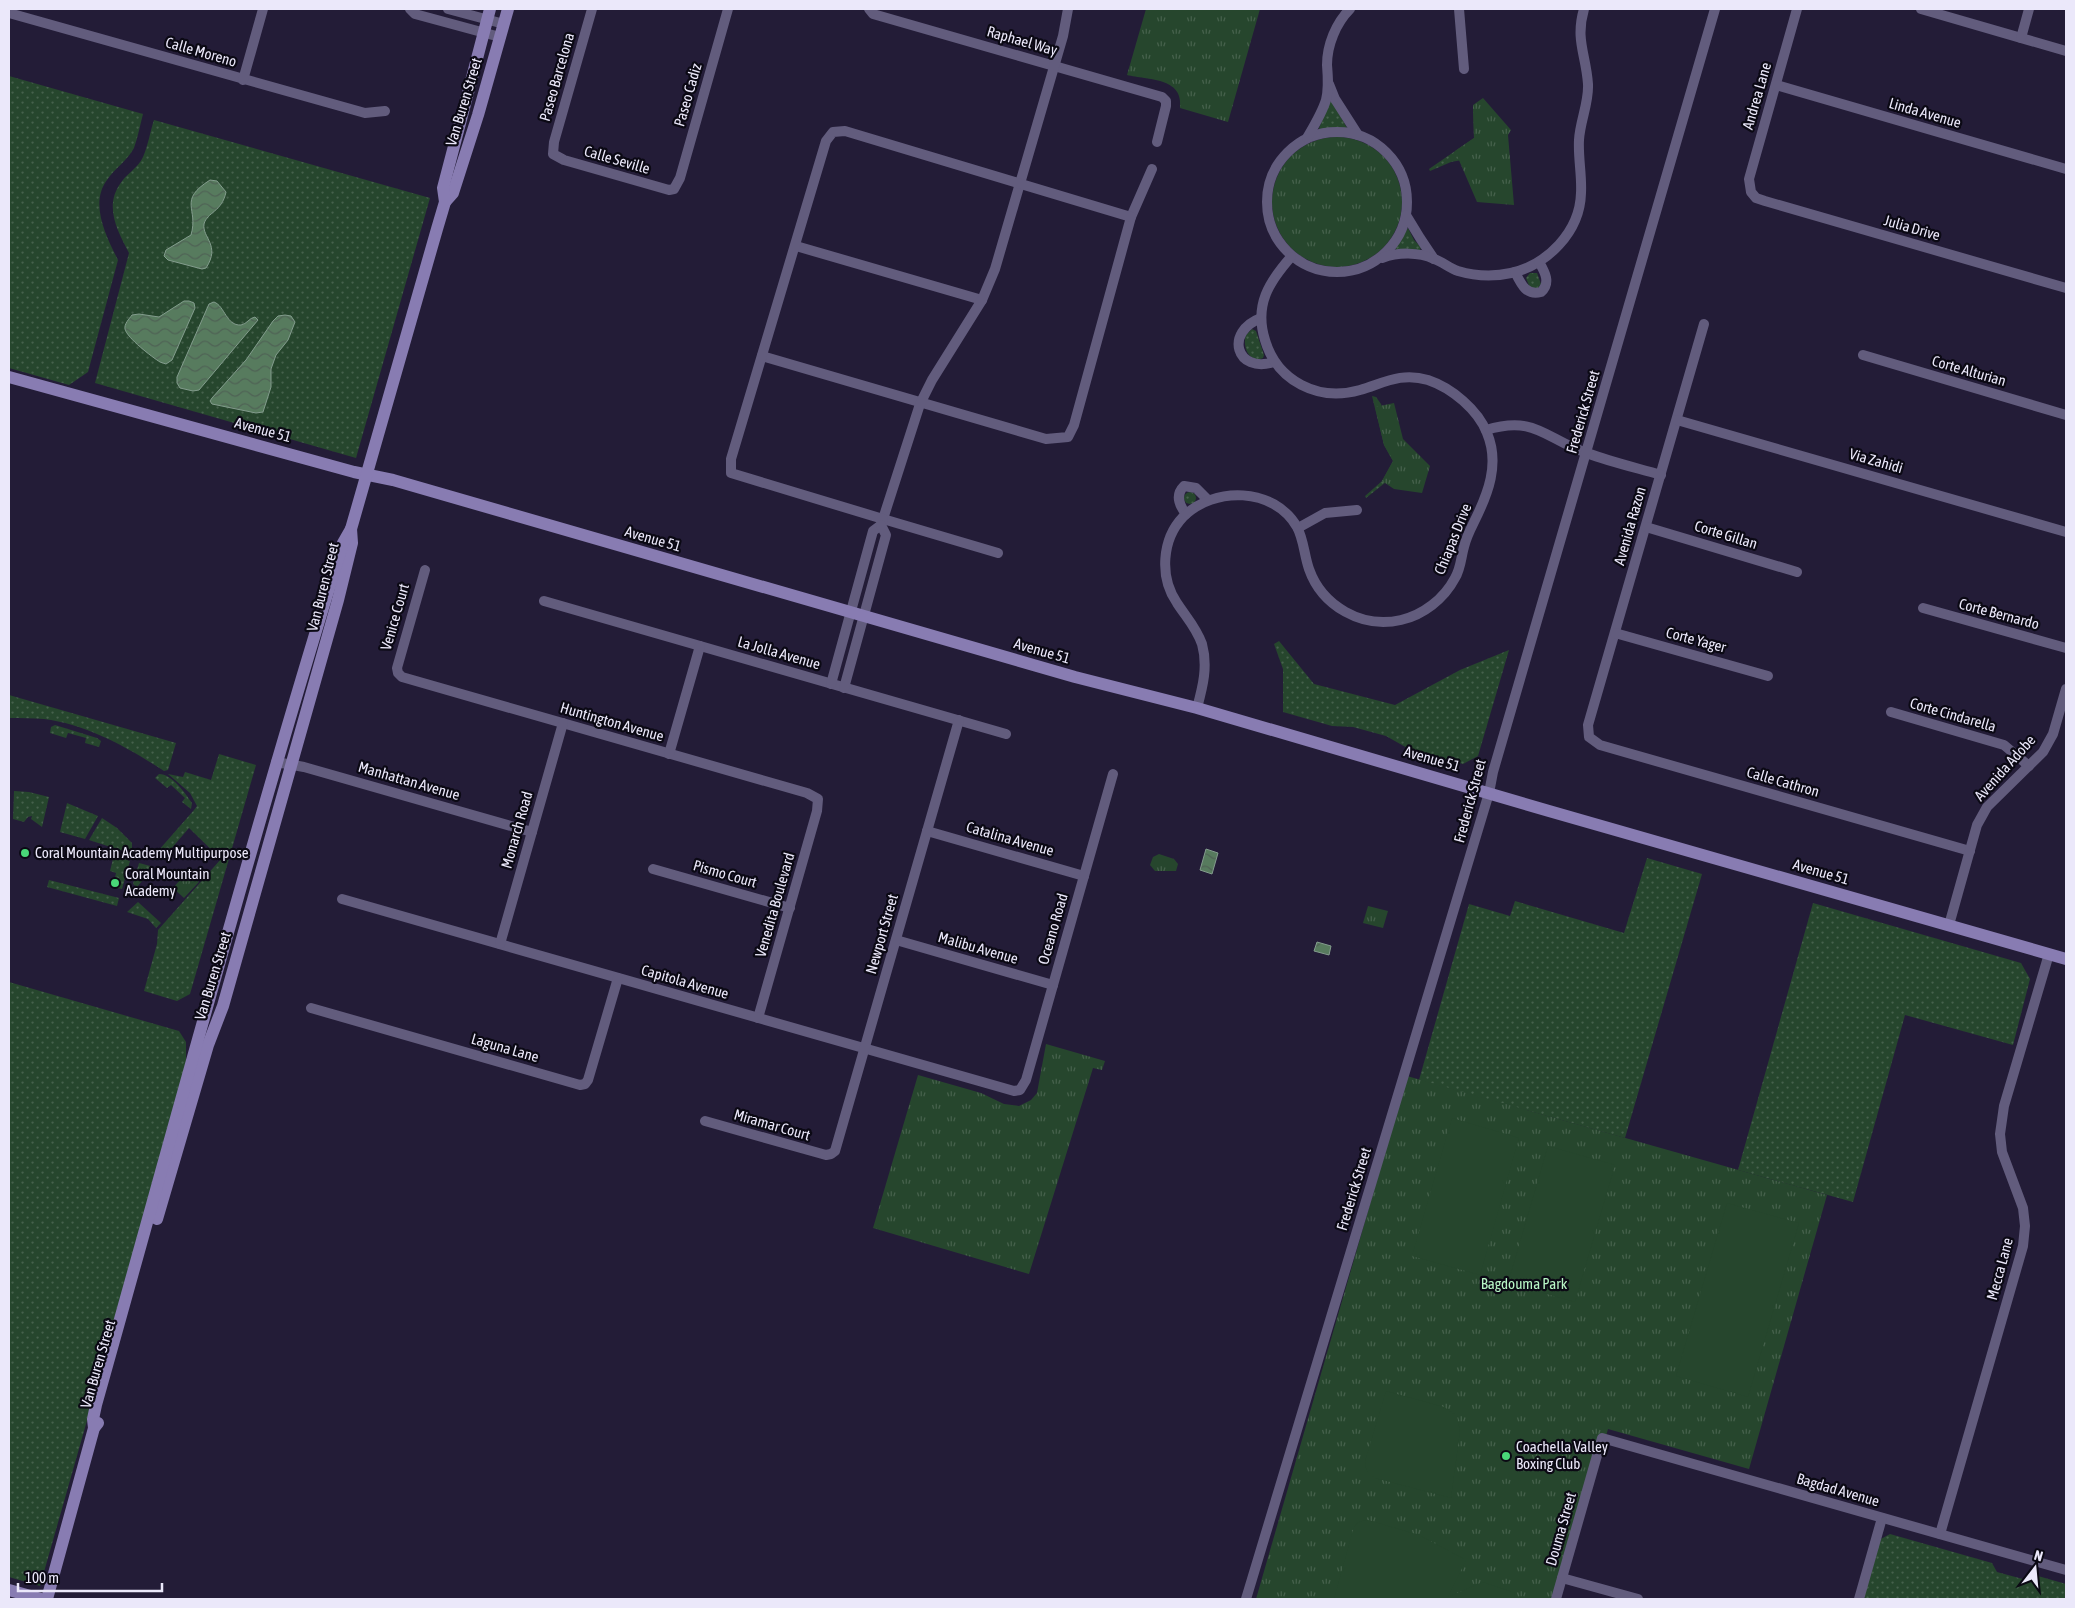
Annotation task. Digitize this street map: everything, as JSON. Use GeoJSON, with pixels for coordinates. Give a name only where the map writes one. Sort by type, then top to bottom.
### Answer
{"type":"FeatureCollection","features":[{"type":"Feature","properties":{"kind":"street"},"geometry":{"type":"LineString","coordinates":[[243,80],[263,9]]}},
{"type":"Feature","properties":{"kind":"street"},"geometry":{"type":"LineString","coordinates":[[410,9],[416,14],[500,37]]}},
{"type":"Feature","properties":{"kind":"street"},"geometry":{"type":"LineString","coordinates":[[448,9],[489,14],[504,24]]}},
{"type":"Feature","properties":{"kind":"street","name":"Van Buren Street"},"geometry":{"type":"LineString","coordinates":[[94,1428],[93,1418],[96,1405],[220,955],[276,762],[343,543],[351,529],[445,202],[453,192],[508,9]]}},
{"type":"Feature","properties":{"kind":"street","name":"Paseo Barcelona"},"geometry":{"type":"LineString","coordinates":[[553,154],[554,142],[592,9]]}},
{"type":"Feature","properties":{"kind":"street","name":"Paseo Cadiz"},"geometry":{"type":"LineString","coordinates":[[674,189],[680,178],[728,9]]}},
{"type":"Feature","properties":{"kind":"street"},"geometry":{"type":"LineString","coordinates":[[832,684],[873,531],[882,522],[920,404],[932,380],[982,300],[995,269],[1063,36],[1068,9]]}},
{"type":"Feature","properties":{"kind":"street"},"geometry":{"type":"LineString","coordinates":[[1459,9],[1464,69]]}},
{"type":"Feature","properties":{"kind":"street"},"geometry":{"type":"LineString","coordinates":[[1346,10],[1330,44],[1327,63],[1328,82],[1326,100],[1307,138],[1282,158],[1272,175],[1268,194],[1271,221],[1276,236],[1291,257],[1317,269],[1346,272],[1365,267],[1382,258],[1398,254],[1411,254],[1434,258],[1456,270],[1492,276],[1516,272],[1540,262],[1565,238],[1574,222],[1580,203],[1579,137],[1588,91],[1580,37],[1584,9]]}},
{"type":"Feature","properties":{"kind":"street","name":"Frederick Street"},"geometry":{"type":"LineString","coordinates":[[1246,1599],[1489,793],[1493,772],[1715,9]]}},
{"type":"Feature","properties":{"kind":"street","name":"Andrea Lane"},"geometry":{"type":"LineString","coordinates":[[1751,192],[1749,179],[1797,9]]}},
{"type":"Feature","properties":{"kind":"street"},"geometry":{"type":"LineString","coordinates":[[1920,9],[2066,51]]}},
{"type":"Feature","properties":{"kind":"street"},"geometry":{"type":"LineString","coordinates":[[2021,38],[2029,9]]}},
{"type":"Feature","properties":{"kind":"street","name":"Raphael Way"},"geometry":{"type":"LineString","coordinates":[[869,10],[880,16],[1155,95],[1166,101],[1165,113],[1157,142]]}},
{"type":"Feature","properties":{"kind":"street","name":"Calle Moreno"},"geometry":{"type":"LineString","coordinates":[[9,13],[243,80],[365,112],[385,111]]}},
{"type":"Feature","properties":{"kind":"street","name":"Van Buren Street"},"geometry":{"type":"LineString","coordinates":[[445,202],[443,188],[489,14]]}},
{"type":"Feature","properties":{"kind":"street"},"geometry":{"type":"LineString","coordinates":[[1328,82],[1335,99],[1358,135]]}},
{"type":"Feature","properties":{"kind":"street","name":"Linda Avenue"},"geometry":{"type":"LineString","coordinates":[[1776,85],[2066,170]]}},
{"type":"Feature","properties":{"kind":"street"},"geometry":{"type":"LineString","coordinates":[[998,553],[882,522],[731,473],[731,459],[826,141],[833,132],[845,131],[1131,217]]}},
{"type":"Feature","properties":{"kind":"street"},"geometry":{"type":"LineString","coordinates":[[1307,138],[1333,133],[1358,135],[1381,147],[1399,168],[1406,191],[1405,222],[1397,238],[1382,258]]}},
{"type":"Feature","properties":{"kind":"street","name":"Calle Seville"},"geometry":{"type":"LineString","coordinates":[[553,154],[557,158],[573,163],[662,188],[674,189]]}},
{"type":"Feature","properties":{"kind":"street"},"geometry":{"type":"LineString","coordinates":[[762,356],[1046,440],[1068,437],[1074,425],[1131,217],[1152,169]]}},
{"type":"Feature","properties":{"kind":"street","name":"Julia Drive"},"geometry":{"type":"LineString","coordinates":[[1751,192],[1756,198],[1765,201],[2066,288]]}},
{"type":"Feature","properties":{"kind":"street"},"geometry":{"type":"LineString","coordinates":[[1406,215],[1434,258]]}},
{"type":"Feature","properties":{"kind":"street"},"geometry":{"type":"LineString","coordinates":[[796,246],[982,300]]}},
{"type":"Feature","properties":{"kind":"street","name":"Chiapas Drive"},"geometry":{"type":"LineString","coordinates":[[1197,708],[1205,674],[1203,648],[1194,624],[1177,603],[1172,593],[1165,563],[1170,538],[1186,514],[1208,500],[1218,497],[1240,495],[1263,500],[1281,509],[1298,528],[1309,569],[1315,583],[1343,611],[1354,616],[1380,621],[1403,619],[1423,611],[1442,596],[1456,577],[1467,537],[1486,499],[1492,473],[1493,460],[1486,430],[1469,407],[1445,388],[1427,380],[1399,377],[1358,391],[1330,393],[1308,388],[1295,382],[1274,362],[1265,340],[1261,318],[1270,284],[1291,257]]}},
{"type":"Feature","properties":{"kind":"street"},"geometry":{"type":"LineString","coordinates":[[1516,272],[1523,288],[1528,292],[1541,292],[1545,288],[1547,279],[1540,262]]}},
{"type":"Feature","properties":{"kind":"street"},"geometry":{"type":"LineString","coordinates":[[1261,318],[1250,322],[1242,330],[1238,338],[1239,350],[1247,361],[1254,365],[1274,362]]}},
{"type":"Feature","properties":{"kind":"street","name":"Avenida Razon"},"geometry":{"type":"LineString","coordinates":[[1588,737],[1588,725],[1704,324]]}},
{"type":"Feature","properties":{"kind":"street","name":"Corte Alturian"},"geometry":{"type":"LineString","coordinates":[[1862,355],[2066,415]]}},
{"type":"Feature","properties":{"kind":"street","name":"Avenue 51"},"geometry":{"type":"LineString","coordinates":[[9,377],[366,475],[393,480],[1075,677],[1197,708],[2066,959]]}},
{"type":"Feature","properties":{"kind":"street","name":"Via Zahidi"},"geometry":{"type":"LineString","coordinates":[[1677,420],[2066,532]]}},
{"type":"Feature","properties":{"kind":"street"},"geometry":{"type":"LineString","coordinates":[[1486,430],[1512,424],[1523,425],[1536,429],[1586,453],[1661,475]]}},
{"type":"Feature","properties":{"kind":"street"},"geometry":{"type":"LineString","coordinates":[[1186,514],[1178,498],[1184,486],[1196,488],[1208,500]]}},
{"type":"Feature","properties":{"kind":"street"},"geometry":{"type":"LineString","coordinates":[[1298,528],[1325,513],[1357,510]]}},
{"type":"Feature","properties":{"kind":"street"},"geometry":{"type":"LineString","coordinates":[[844,688],[886,535],[882,522]]}},
{"type":"Feature","properties":{"kind":"street","name":"Corte Gillan"},"geometry":{"type":"LineString","coordinates":[[1646,527],[1797,572]]}},
{"type":"Feature","properties":{"kind":"street","name":"Van Buren Street"},"geometry":{"type":"LineString","coordinates":[[47,1599],[94,1428],[99,1420],[208,1045],[223,1006],[346,571],[352,543],[351,529]]}},
{"type":"Feature","properties":{"kind":"street","name":"Venice Court"},"geometry":{"type":"LineString","coordinates":[[398,673],[399,661],[424,570]]}},
{"type":"Feature","properties":{"kind":"street","name":"La Jolla Avenue"},"geometry":{"type":"LineString","coordinates":[[544,602],[1006,734]]}},
{"type":"Feature","properties":{"kind":"street","name":"Corte Bernardo"},"geometry":{"type":"LineString","coordinates":[[1923,608],[2066,648]]}},
{"type":"Feature","properties":{"kind":"street","name":"Corte Yager"},"geometry":{"type":"LineString","coordinates":[[1615,633],[1768,676]]}},
{"type":"Feature","properties":{"kind":"street"},"geometry":{"type":"LineString","coordinates":[[669,754],[700,646]]}},
{"type":"Feature","properties":{"kind":"street","name":"Huntington Avenue"},"geometry":{"type":"LineString","coordinates":[[398,673],[409,679],[807,793],[818,799]]}},
{"type":"Feature","properties":{"kind":"street","name":"Avenida Adobe"},"geometry":{"type":"LineString","coordinates":[[1949,924],[1977,825],[1987,807],[2043,752],[2053,734],[2066,689]]}},
{"type":"Feature","properties":{"kind":"street","name":"Corte Cindarella"},"geometry":{"type":"LineString","coordinates":[[1891,712],[2004,745],[2029,766]]}},
{"type":"Feature","properties":{"kind":"street","name":"Newport Street"},"geometry":{"type":"LineString","coordinates":[[831,1154],[837,1144],[958,720]]}},
{"type":"Feature","properties":{"kind":"street","name":"Monarch Road"},"geometry":{"type":"LineString","coordinates":[[500,944],[563,723]]}},
{"type":"Feature","properties":{"kind":"street","name":"Calle Cathron"},"geometry":{"type":"LineString","coordinates":[[1588,737],[1600,744],[1970,851]]}},
{"type":"Feature","properties":{"kind":"street","name":"Manhattan Avenue"},"geometry":{"type":"LineString","coordinates":[[276,762],[304,767],[532,832]]}},
{"type":"Feature","properties":{"kind":"street","name":"Oceano Road"},"geometry":{"type":"LineString","coordinates":[[1020,1090],[1026,1080],[1113,774]]}},
{"type":"Feature","properties":{"kind":"street","name":"Venedita Boulevard"},"geometry":{"type":"LineString","coordinates":[[758,1018],[817,811],[818,799]]}},
{"type":"Feature","properties":{"kind":"street","name":"Catalina Avenue"},"geometry":{"type":"LineString","coordinates":[[927,831],[1084,876]]}},
{"type":"Feature","properties":{"kind":"street","name":"Pismo Court"},"geometry":{"type":"LineString","coordinates":[[653,869],[790,908]]}},
{"type":"Feature","properties":{"kind":"street","name":"Capitola Avenue"},"geometry":{"type":"LineString","coordinates":[[342,899],[1007,1090],[1020,1090]]}},
{"type":"Feature","properties":{"kind":"street","name":"Malibu Avenue"},"geometry":{"type":"LineString","coordinates":[[896,940],[1053,985]]}},
{"type":"Feature","properties":{"kind":"street","name":"Mecca Lane"},"geometry":{"type":"LineString","coordinates":[[1940,1534],[2023,1246],[2025,1226],[2023,1208],[2002,1152],[2000,1126],[2004,1106],[2049,954]]}},
{"type":"Feature","properties":{"kind":"street"},"geometry":{"type":"LineString","coordinates":[[194,1025],[210,966],[220,955]]}},
{"type":"Feature","properties":{"kind":"street","name":"Laguna Lane"},"geometry":{"type":"LineString","coordinates":[[311,1008],[580,1085],[585,1084],[588,1080],[618,978]]}},
{"type":"Feature","properties":{"kind":"street","name":"Miramar Court"},"geometry":{"type":"LineString","coordinates":[[705,1121],[819,1154],[831,1154]]}},
{"type":"Feature","properties":{"kind":"street","name":"Bagdad Avenue"},"geometry":{"type":"LineString","coordinates":[[1602,1438],[2066,1570]]}},
{"type":"Feature","properties":{"kind":"street","name":"Douma Street"},"geometry":{"type":"LineString","coordinates":[[1556,1599],[1602,1438]]}},
{"type":"Feature","properties":{"kind":"street"},"geometry":{"type":"LineString","coordinates":[[1858,1599],[1882,1518]]}},
{"type":"Feature","properties":{"kind":"street"},"geometry":{"type":"LineString","coordinates":[[1562,1578],[1638,1599]]}},
{"type":"Feature","properties":{"kind":"street"},"geometry":{"type":"LineString","coordinates":[[9,1590],[41,1599]]}},
{"type":"Feature","properties":{"kind":"green space"},"geometry":{"type":"Polygon","coordinates":[[[1146,9],[1260,9],[1228,122],[1180,108],[1180,98],[1176,90],[1170,85],[1154,79],[1127,75],[1146,9]]]}},
{"type":"Feature","properties":{"kind":"green space"},"geometry":{"type":"Polygon","coordinates":[[[9,76],[143,114],[134,148],[110,176],[102,189],[100,210],[102,221],[118,260],[88,372],[69,385],[9,368],[9,76]]]}},
{"type":"Feature","properties":{"kind":"green space"},"geometry":{"type":"Polygon","coordinates":[[[1483,98],[1511,130],[1508,135],[1514,205],[1477,202],[1455,151],[1474,138],[1473,105],[1483,98]]]}},
{"type":"Feature","properties":{"kind":"green space"},"geometry":{"type":"Polygon","coordinates":[[[1332,101],[1347,128],[1318,131],[1329,102],[1332,101]]]}},
{"type":"Feature","properties":{"kind":"green space"},"geometry":{"type":"Polygon","coordinates":[[[1473,105],[1484,131],[1462,160],[1451,162],[1430,171],[1429,169],[1474,138],[1473,105]]]}},
{"type":"Feature","properties":{"kind":"green space"},"geometry":{"type":"Polygon","coordinates":[[[154,120],[430,198],[356,458],[95,383],[129,253],[114,219],[113,202],[115,193],[125,177],[143,157],[154,120]]]}},
{"type":"Feature","properties":{"kind":"green space"},"geometry":{"type":"Polygon","coordinates":[[[1337,137],[1350,138],[1362,142],[1383,156],[1397,177],[1401,189],[1401,215],[1397,227],[1383,248],[1362,262],[1350,266],[1337,267],[1324,266],[1312,262],[1291,248],[1277,227],[1273,215],[1272,202],[1273,189],[1277,177],[1291,156],[1312,142],[1324,138],[1337,137]]]}},
{"type":"Feature","properties":{"kind":"green space"},"geometry":{"type":"Polygon","coordinates":[[[1408,228],[1414,240],[1421,247],[1420,250],[1396,250],[1396,246],[1408,228]]]}},
{"type":"Feature","properties":{"kind":"green space"},"geometry":{"type":"Polygon","coordinates":[[[1530,273],[1537,273],[1541,284],[1537,289],[1530,288],[1526,278],[1530,273]]]}},
{"type":"Feature","properties":{"kind":"green space"},"geometry":{"type":"Polygon","coordinates":[[[1252,329],[1256,331],[1264,355],[1263,358],[1258,359],[1250,356],[1246,349],[1246,335],[1252,329]]]}},
{"type":"Feature","properties":{"kind":"green space"},"geometry":{"type":"Polygon","coordinates":[[[1372,396],[1376,397],[1381,404],[1398,458],[1386,482],[1366,498],[1365,496],[1382,481],[1393,461],[1384,445],[1372,396]]]}},
{"type":"Feature","properties":{"kind":"green space"},"geometry":{"type":"Polygon","coordinates":[[[1394,403],[1403,439],[1430,466],[1422,493],[1394,489],[1382,481],[1393,461],[1384,445],[1375,407],[1394,403]]]}},
{"type":"Feature","properties":{"kind":"green space"},"geometry":{"type":"Polygon","coordinates":[[[1190,492],[1196,498],[1190,504],[1184,498],[1190,492]]]}},
{"type":"Feature","properties":{"kind":"green space"},"geometry":{"type":"Polygon","coordinates":[[[1279,641],[1314,684],[1395,705],[1460,670],[1509,650],[1478,756],[1463,764],[1409,749],[1386,736],[1353,727],[1332,726],[1283,712],[1283,669],[1274,644],[1279,641]]]}},
{"type":"Feature","properties":{"kind":"green space"},"geometry":{"type":"Polygon","coordinates":[[[9,695],[176,743],[168,770],[164,771],[107,738],[76,726],[44,719],[9,718],[9,695]]]}},
{"type":"Feature","properties":{"kind":"green space"},"geometry":{"type":"Polygon","coordinates":[[[55,725],[97,738],[101,741],[99,747],[85,743],[86,738],[68,733],[66,738],[50,733],[51,727],[55,725]]]}},
{"type":"Feature","properties":{"kind":"green space"},"geometry":{"type":"Polygon","coordinates":[[[219,754],[256,765],[190,994],[177,1001],[144,991],[157,944],[158,930],[221,859],[189,828],[164,857],[158,851],[197,806],[190,793],[168,774],[183,777],[185,772],[211,780],[219,754]]]}},
{"type":"Feature","properties":{"kind":"green space"},"geometry":{"type":"Polygon","coordinates":[[[159,774],[169,777],[178,785],[192,803],[191,809],[182,802],[185,798],[171,785],[167,788],[155,778],[159,774]]]}},
{"type":"Feature","properties":{"kind":"green space"},"geometry":{"type":"Polygon","coordinates":[[[14,791],[29,792],[49,797],[42,827],[31,819],[32,816],[28,817],[24,822],[13,819],[14,791]]]}},
{"type":"Feature","properties":{"kind":"green space"},"geometry":{"type":"Polygon","coordinates":[[[67,803],[98,816],[85,839],[60,832],[67,803]]]}},
{"type":"Feature","properties":{"kind":"green space"},"geometry":{"type":"Polygon","coordinates":[[[102,818],[117,828],[132,843],[132,854],[89,840],[102,818]]]}},
{"type":"Feature","properties":{"kind":"green space"},"geometry":{"type":"Polygon","coordinates":[[[145,848],[156,857],[156,860],[141,856],[145,848]]]}},
{"type":"Feature","properties":{"kind":"green space"},"geometry":{"type":"Polygon","coordinates":[[[1159,854],[1174,859],[1178,864],[1176,871],[1155,871],[1150,865],[1153,857],[1159,854]]]}},
{"type":"Feature","properties":{"kind":"green space"},"geometry":{"type":"Polygon","coordinates":[[[114,855],[130,861],[122,889],[113,887],[116,873],[110,871],[114,855]]]}},
{"type":"Feature","properties":{"kind":"green space"},"geometry":{"type":"Polygon","coordinates":[[[1647,858],[1702,874],[1625,1138],[1419,1080],[1469,904],[1510,916],[1515,901],[1624,933],[1647,858]]]}},
{"type":"Feature","properties":{"kind":"green space"},"geometry":{"type":"Polygon","coordinates":[[[139,863],[154,867],[137,887],[133,884],[139,863]]]}},
{"type":"Feature","properties":{"kind":"green space"},"geometry":{"type":"Polygon","coordinates":[[[187,872],[199,882],[184,898],[173,888],[187,872]]]}},
{"type":"Feature","properties":{"kind":"green space"},"geometry":{"type":"Polygon","coordinates":[[[49,880],[119,898],[117,906],[47,887],[49,880]]]}},
{"type":"Feature","properties":{"kind":"green space"},"geometry":{"type":"Polygon","coordinates":[[[138,902],[161,923],[156,928],[148,919],[127,912],[138,902]]]}},
{"type":"Feature","properties":{"kind":"green space"},"geometry":{"type":"Polygon","coordinates":[[[1813,903],[2021,963],[2030,979],[2013,1045],[1905,1015],[1853,1202],[1738,1170],[1813,903]]]}},
{"type":"Feature","properties":{"kind":"green space"},"geometry":{"type":"Polygon","coordinates":[[[1368,906],[1388,911],[1383,928],[1363,923],[1368,906]]]}},
{"type":"Feature","properties":{"kind":"green space"},"geometry":{"type":"Polygon","coordinates":[[[9,982],[179,1031],[186,1042],[186,1064],[40,1586],[9,1577],[9,982]]]}},
{"type":"Feature","properties":{"kind":"green space"},"geometry":{"type":"Polygon","coordinates":[[[1046,1044],[1105,1061],[1102,1070],[1093,1068],[1029,1274],[873,1228],[918,1075],[981,1093],[1004,1104],[1019,1106],[1031,1100],[1037,1093],[1046,1044]]]}},
{"type":"Feature","properties":{"kind":"green space","name":"Bagdouma Park"},"geometry":{"type":"Polygon","coordinates":[[[1407,1076],[1827,1195],[1749,1469],[1608,1429],[1559,1599],[1256,1599],[1407,1076]]]}},
{"type":"Feature","properties":{"kind":"green space"},"geometry":{"type":"Polygon","coordinates":[[[1452,1118],[1519,1138],[1480,1275],[1412,1256],[1452,1118]]]}},
{"type":"Feature","properties":{"kind":"green space"},"geometry":{"type":"Polygon","coordinates":[[[1548,1146],[1615,1165],[1575,1302],[1508,1283],[1548,1146]]]}},
{"type":"Feature","properties":{"kind":"green space"},"geometry":{"type":"Polygon","coordinates":[[[1727,1203],[1799,1223],[1748,1397],[1676,1376],[1727,1203]]]}},
{"type":"Feature","properties":{"kind":"green space"},"geometry":{"type":"Polygon","coordinates":[[[1386,1391],[1444,1407],[1457,1416],[1460,1431],[1451,1498],[1375,1478],[1368,1472],[1365,1461],[1386,1391]]]}},
{"type":"Feature","properties":{"kind":"green space"},"geometry":{"type":"Polygon","coordinates":[[[1368,1520],[1419,1535],[1466,1560],[1448,1597],[1483,1582],[1515,1593],[1514,1599],[1334,1599],[1355,1525],[1368,1520]]]}},
{"type":"Feature","properties":{"kind":"green space"},"geometry":{"type":"Polygon","coordinates":[[[1890,1534],[1992,1563],[1997,1572],[2030,1581],[2038,1576],[2066,1584],[2066,1599],[1862,1599],[1879,1540],[1890,1534]]]}},
{"type":"Feature","properties":{"kind":"water"},"geometry":{"type":"Polygon","coordinates":[[[210,180],[217,181],[226,192],[221,204],[204,224],[212,253],[206,268],[202,269],[168,260],[164,256],[166,250],[191,235],[193,218],[191,205],[194,194],[210,180]]]}},
{"type":"Feature","properties":{"kind":"water"},"geometry":{"type":"Polygon","coordinates":[[[184,301],[194,303],[195,308],[172,360],[166,364],[160,362],[130,337],[125,329],[125,325],[132,315],[139,314],[159,317],[184,301]]]}},
{"type":"Feature","properties":{"kind":"water"},"geometry":{"type":"Polygon","coordinates":[[[214,302],[236,324],[241,325],[255,317],[258,320],[199,390],[193,391],[180,388],[177,383],[177,377],[209,304],[214,302]]]}},
{"type":"Feature","properties":{"kind":"water"},"geometry":{"type":"Polygon","coordinates":[[[278,316],[291,316],[295,322],[288,340],[276,355],[271,369],[271,387],[263,412],[256,413],[212,404],[210,401],[212,398],[246,360],[273,321],[278,316]]]}},
{"type":"Feature","properties":{"kind":"water"},"geometry":{"type":"Polygon","coordinates":[[[1206,849],[1218,853],[1212,874],[1200,870],[1206,849]]]}},
{"type":"Feature","properties":{"kind":"water"},"geometry":{"type":"Polygon","coordinates":[[[1317,942],[1331,946],[1329,955],[1314,951],[1317,942]]]}},
{"type":"Feature","properties":{"kind":"place","name":"Coral Mountain Academy Multipurpose"},"geometry":{"type":"Point","coordinates":[25,853]}},
{"type":"Feature","properties":{"kind":"place","name":"Coral Mountain Academy"},"geometry":{"type":"Point","coordinates":[115,883]}},
{"type":"Feature","properties":{"kind":"place","name":"Coachella Valley Boxing Club"},"geometry":{"type":"Point","coordinates":[1506,1456]}}]}
